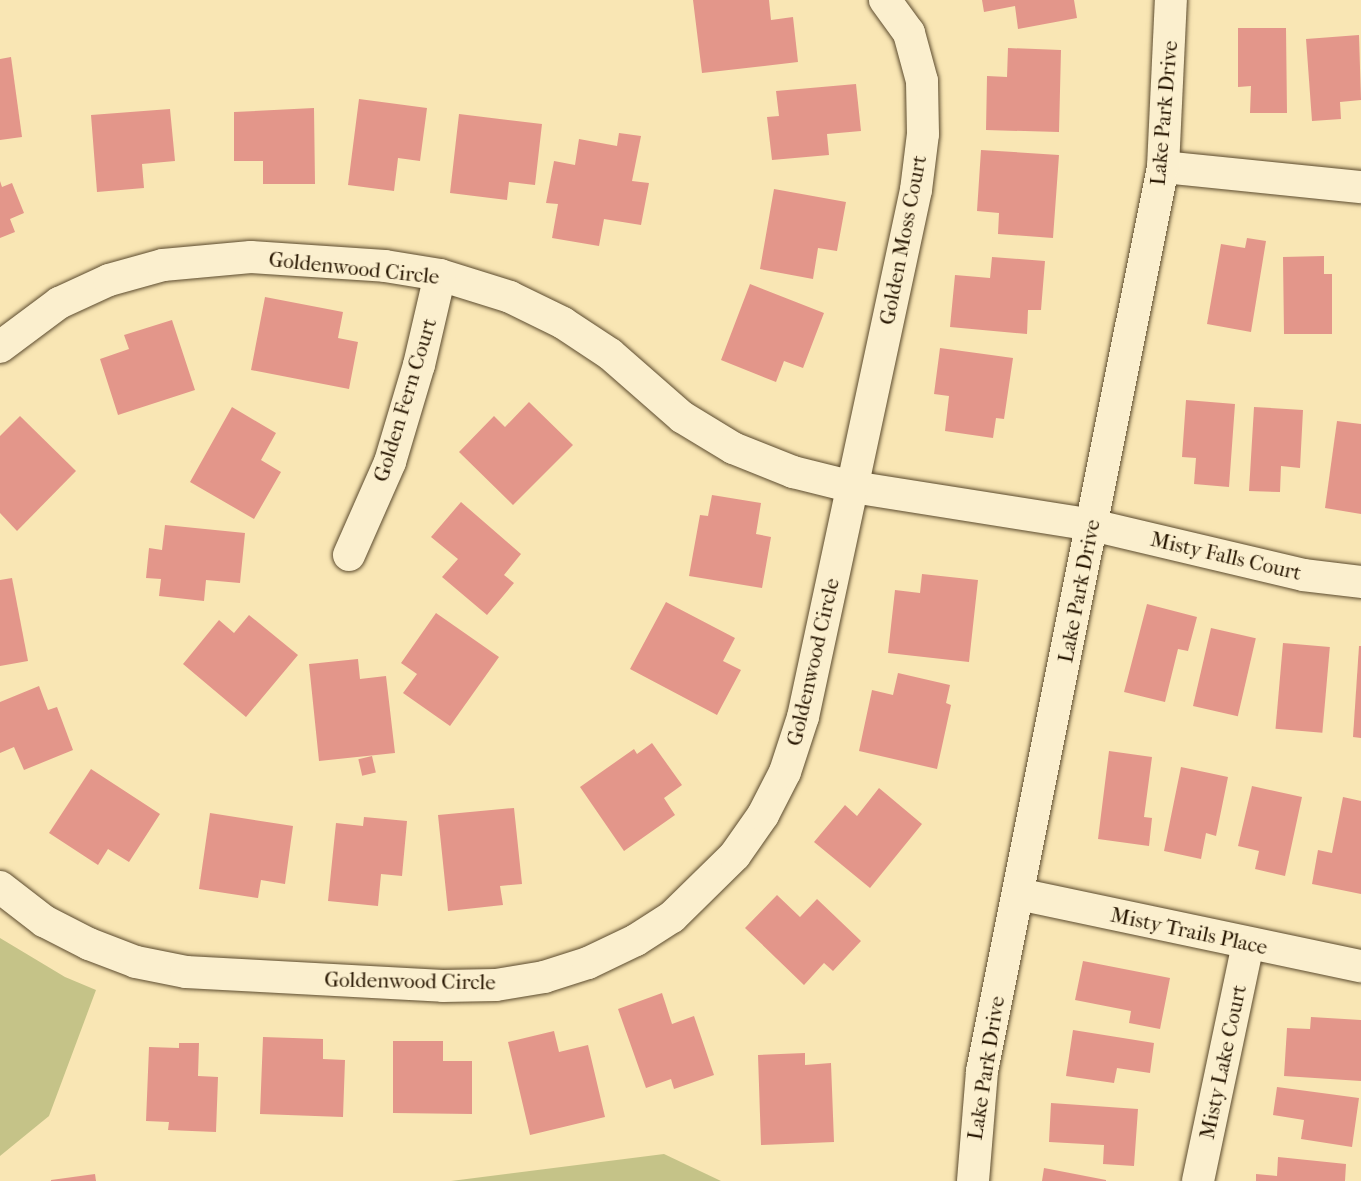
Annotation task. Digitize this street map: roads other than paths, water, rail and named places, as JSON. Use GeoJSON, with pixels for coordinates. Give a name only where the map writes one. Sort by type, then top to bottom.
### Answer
{"type":"FeatureCollection","features":[{"type":"Feature","properties":{"kind":"street","name":"Golden Moss Court"},"geometry":{"type":"LineString","coordinates":[[852,487],[916,190],[923,134],[922,81],[912,43],[885,0]]}},
{"type":"Feature","properties":{"kind":"street","name":"Lake Park Drive"},"geometry":{"type":"LineString","coordinates":[[973,1181],[982,1071],[1163,167],[1172,0]]}},
{"type":"Feature","properties":{"kind":"street"},"geometry":{"type":"LineString","coordinates":[[1163,167],[1361,187]]}},
{"type":"Feature","properties":{"kind":"street","name":"Goldenwood Circle"},"geometry":{"type":"LineString","coordinates":[[0,347],[59,303],[109,280],[163,265],[251,258],[385,266],[440,275],[510,297],[563,323],[610,354],[682,417],[733,448],[793,472],[852,487],[1092,525]]}},
{"type":"Feature","properties":{"kind":"street","name":"Golden Fern Court"},"geometry":{"type":"LineString","coordinates":[[349,555],[390,462],[419,365],[440,275]]}},
{"type":"Feature","properties":{"kind":"street","name":"Goldenwood Circle"},"geometry":{"type":"LineString","coordinates":[[0,887],[44,921],[89,944],[136,962],[186,972],[443,986],[496,985],[588,963],[636,940],[672,917],[735,855],[763,814],[785,772],[803,717],[852,487]]}},
{"type":"Feature","properties":{"kind":"street","name":"Misty Falls Court"},"geometry":{"type":"LineString","coordinates":[[1092,525],[1303,575],[1361,582]]}},
{"type":"Feature","properties":{"kind":"street","name":"Misty Trails Place"},"geometry":{"type":"LineString","coordinates":[[1018,894],[1361,966]]}},
{"type":"Feature","properties":{"kind":"street","name":"Misty Lake Court"},"geometry":{"type":"LineString","coordinates":[[1198,1181],[1248,944]]}}]}
